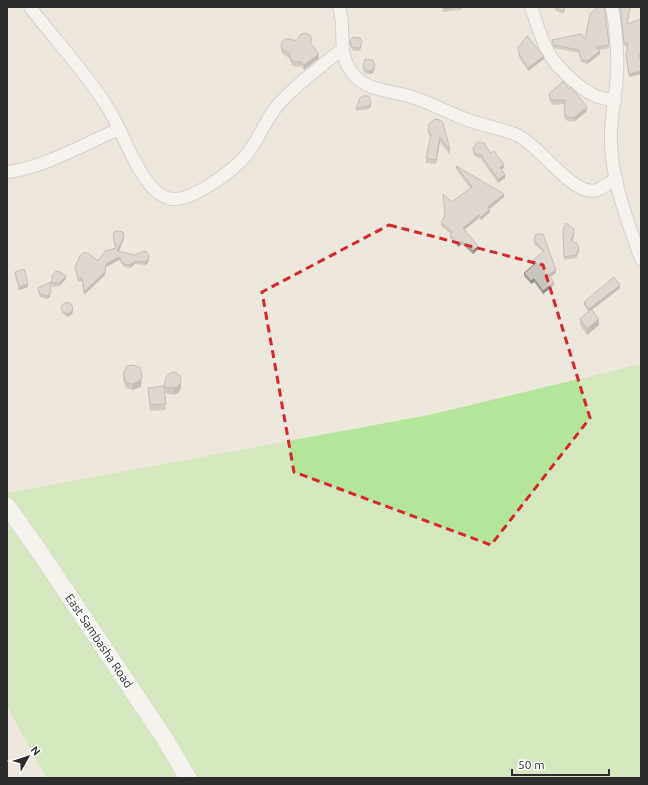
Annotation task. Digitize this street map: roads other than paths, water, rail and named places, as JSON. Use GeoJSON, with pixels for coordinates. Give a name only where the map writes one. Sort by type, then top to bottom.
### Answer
{"type":"FeatureCollection","features":[{"type":"Feature","properties":{"kind":"street"},"geometry":{"type":"LineString","coordinates":[[30,7],[90,81],[107,106],[135,163],[147,182],[160,194],[171,199],[186,197],[218,180],[241,162],[256,142],[278,106],[291,92],[342,49]]}},
{"type":"Feature","properties":{"kind":"street"},"geometry":{"type":"LineString","coordinates":[[339,7],[342,30],[342,49],[349,69],[356,78],[368,85],[411,97],[468,120],[501,129],[518,136],[536,149],[581,188],[590,191],[598,189],[616,179]]}},
{"type":"Feature","properties":{"kind":"street"},"geometry":{"type":"LineString","coordinates":[[531,7],[546,48],[553,60],[572,79],[592,95],[603,99],[615,100]]}},
{"type":"Feature","properties":{"kind":"street"},"geometry":{"type":"LineString","coordinates":[[612,7],[618,73],[611,135],[616,179],[622,204],[641,259]]}},
{"type":"Feature","properties":{"kind":"street"},"geometry":{"type":"LineString","coordinates":[[7,172],[30,167],[119,129]]}},
{"type":"Feature","properties":{"kind":"street","name":"East Sambasha Road"},"geometry":{"type":"LineString","coordinates":[[7,506],[41,554],[165,739],[188,778]]}}]}
